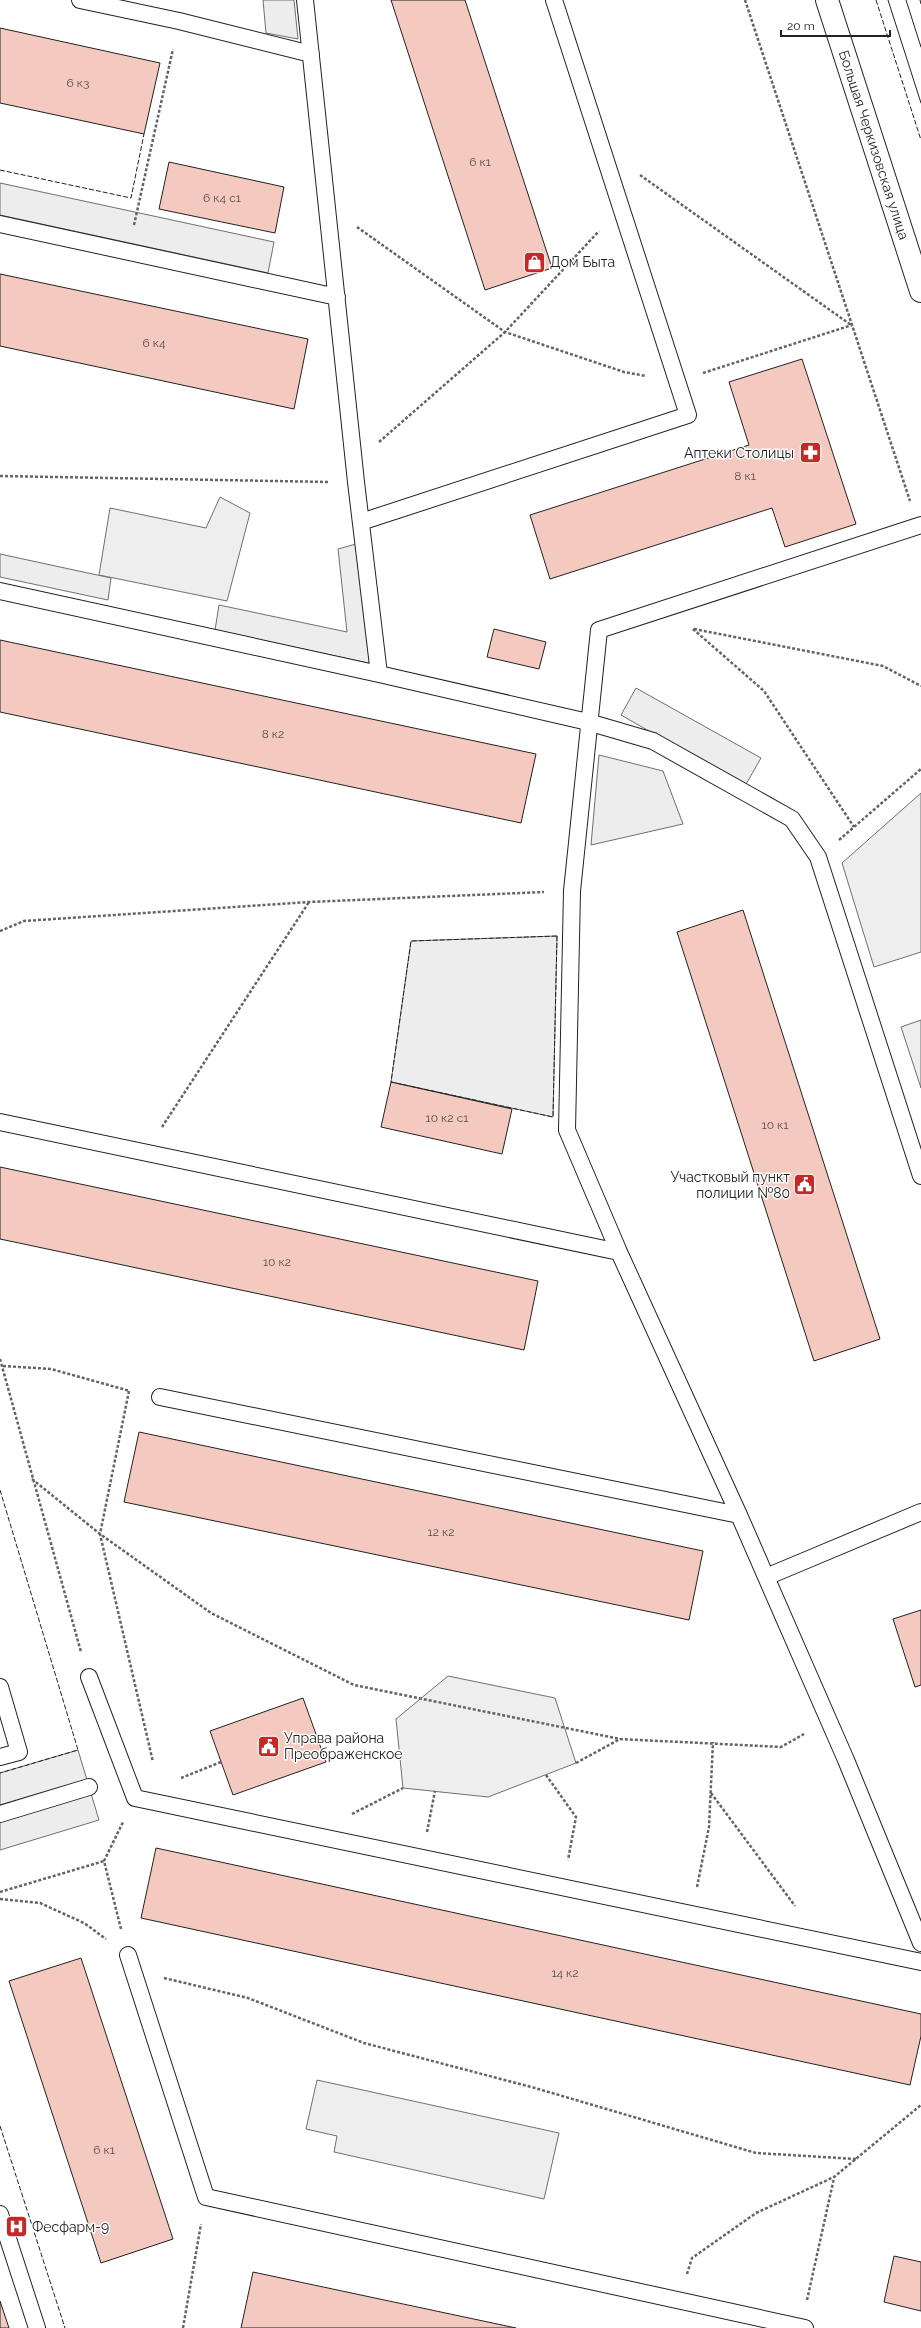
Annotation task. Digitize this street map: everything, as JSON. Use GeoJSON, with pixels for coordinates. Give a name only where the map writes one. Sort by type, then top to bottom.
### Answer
{"type":"FeatureCollection","features":[{"type":"Feature","properties":{"kind":"main road","name":"Большая Черкизовская улица"},"geometry":{"type":"LineString","coordinates":[[827,0],[921,291]]}},
{"type":"Feature","properties":{"kind":"lane"},"geometry":{"type":"LineString","coordinates":[[80,0],[179,21],[311,54]]}},
{"type":"Feature","properties":{"kind":"lane"},"geometry":{"type":"LineString","coordinates":[[305,0],[354,464],[379,674]]}},
{"type":"Feature","properties":{"kind":"lane"},"geometry":{"type":"LineString","coordinates":[[361,522],[688,415],[554,0]]}},
{"type":"Feature","properties":{"kind":"lane"},"geometry":{"type":"LineString","coordinates":[[0,224],[337,297]]}},
{"type":"Feature","properties":{"kind":"lane"},"geometry":{"type":"LineString","coordinates":[[920,526],[599,630],[588,722],[572,891],[568,1130],[619,1252],[739,1515],[829,1721],[921,1943]]}},
{"type":"Feature","properties":{"kind":"lane"},"geometry":{"type":"LineString","coordinates":[[0,591],[379,674],[588,722],[653,741],[792,819],[818,857],[921,1176]]}},
{"type":"Feature","properties":{"kind":"lane"},"geometry":{"type":"LineString","coordinates":[[0,1122],[619,1252]]}},
{"type":"Feature","properties":{"kind":"lane"},"geometry":{"type":"LineString","coordinates":[[160,1397],[739,1515]]}},
{"type":"Feature","properties":{"kind":"lane"},"geometry":{"type":"LineString","coordinates":[[766,1577],[921,1512]]}},
{"type":"Feature","properties":{"kind":"lane"},"geometry":{"type":"LineString","coordinates":[[89,1677],[135,1798],[921,1962]]}},
{"type":"Feature","properties":{"kind":"lane"},"geometry":{"type":"LineString","coordinates":[[0,1687],[19,1752],[0,1758]]}},
{"type":"Feature","properties":{"kind":"lane"},"geometry":{"type":"LineString","coordinates":[[0,1814],[89,1787]]}},
{"type":"Feature","properties":{"kind":"lane"},"geometry":{"type":"LineString","coordinates":[[128,1955],[206,2197],[803,2328]]}},
{"type":"Feature","properties":{"kind":"lane"},"geometry":{"type":"LineString","coordinates":[[0,2214],[37,2328]]}},
{"type":"Feature","properties":{"kind":"path"},"geometry":{"type":"LineString","coordinates":[[745,0],[920,526]]}},
{"type":"Feature","properties":{"kind":"path"},"geometry":{"type":"LineString","coordinates":[[128,251],[179,21]]}},
{"type":"Feature","properties":{"kind":"path"},"geometry":{"type":"LineString","coordinates":[[639,174],[852,325]]}},
{"type":"Feature","properties":{"kind":"path"},"geometry":{"type":"LineString","coordinates":[[327,206],[505,332],[624,372],[677,381],[852,325]]}},
{"type":"Feature","properties":{"kind":"path"},"geometry":{"type":"LineString","coordinates":[[354,464],[505,332],[621,207]]}},
{"type":"Feature","properties":{"kind":"path"},"geometry":{"type":"LineString","coordinates":[[0,476],[356,482]]}},
{"type":"Feature","properties":{"kind":"path"},"geometry":{"type":"LineString","coordinates":[[680,604],[693,629],[764,691],[854,826]]}},
{"type":"Feature","properties":{"kind":"path"},"geometry":{"type":"LineString","coordinates":[[693,629],[883,666],[921,686]]}},
{"type":"Feature","properties":{"kind":"path"},"geometry":{"type":"LineString","coordinates":[[818,857],[921,769]]}},
{"type":"Feature","properties":{"kind":"path"},"geometry":{"type":"LineString","coordinates":[[0,931],[24,921],[309,902],[572,891]]}},
{"type":"Feature","properties":{"kind":"path"},"geometry":{"type":"LineString","coordinates":[[145,1153],[309,902]]}},
{"type":"Feature","properties":{"kind":"path"},"geometry":{"type":"LineString","coordinates":[[0,1359],[32,1479],[89,1677]]}},
{"type":"Feature","properties":{"kind":"path"},"geometry":{"type":"LineString","coordinates":[[3,1366],[51,1369],[129,1391],[160,1397]]}},
{"type":"Feature","properties":{"kind":"path"},"geometry":{"type":"LineString","coordinates":[[129,1391],[100,1534],[154,1764]]}},
{"type":"Feature","properties":{"kind":"path"},"geometry":{"type":"LineString","coordinates":[[32,1479],[100,1534],[211,1612],[354,1685],[620,1740],[713,1742],[781,1747],[829,1721]]}},
{"type":"Feature","properties":{"kind":"path"},"geometry":{"type":"LineString","coordinates":[[576,1763],[620,1740]]}},
{"type":"Feature","properties":{"kind":"path"},"geometry":{"type":"LineString","coordinates":[[692,1914],[709,1827],[713,1742]]}},
{"type":"Feature","properties":{"kind":"path"},"geometry":{"type":"LineString","coordinates":[[546,1775],[576,1817],[562,1887]]}},
{"type":"Feature","properties":{"kind":"path"},"geometry":{"type":"LineString","coordinates":[[311,1835],[403,1788]]}},
{"type":"Feature","properties":{"kind":"path"},"geometry":{"type":"LineString","coordinates":[[422,1858],[435,1791]]}},
{"type":"Feature","properties":{"kind":"path"},"geometry":{"type":"LineString","coordinates":[[711,1793],[821,1941]]}},
{"type":"Feature","properties":{"kind":"path"},"geometry":{"type":"LineString","coordinates":[[128,1955],[104,1861],[135,1798]]}},
{"type":"Feature","properties":{"kind":"path"},"geometry":{"type":"LineString","coordinates":[[0,1892],[104,1861]]}},
{"type":"Feature","properties":{"kind":"path"},"geometry":{"type":"LineString","coordinates":[[0,1899],[40,1903],[84,1923],[128,1955]]}},
{"type":"Feature","properties":{"kind":"path"},"geometry":{"type":"LineString","coordinates":[[133,1970],[248,1998],[364,2043],[536,2088],[756,2153],[856,2159]]}},
{"type":"Feature","properties":{"kind":"path"},"geometry":{"type":"LineString","coordinates":[[677,2300],[692,2258],[756,2213],[834,2177],[921,2106]]}},
{"type":"Feature","properties":{"kind":"path"},"geometry":{"type":"LineString","coordinates":[[803,2328],[834,2177]]}},
{"type":"Feature","properties":{"kind":"path"},"geometry":{"type":"LineString","coordinates":[[183,2328],[206,2197]]}},
{"type":"Feature","properties":{"kind":"shaded area"},"geometry":{"type":"Polygon","coordinates":[[[263,0],[294,0],[298,39],[266,33],[263,0]]]}},
{"type":"Feature","properties":{"kind":"shaded area"},"geometry":{"type":"Polygon","coordinates":[[[0,183],[274,242],[268,273],[0,215],[0,183]]]}},
{"type":"Feature","properties":{"kind":"shaded area"},"geometry":{"type":"Polygon","coordinates":[[[220,497],[250,513],[227,601],[99,575],[110,508],[206,528],[220,497]]]}},
{"type":"Feature","properties":{"kind":"shaded area"},"geometry":{"type":"Polygon","coordinates":[[[356,544],[372,664],[215,630],[219,605],[347,632],[338,549],[356,544]]]}},
{"type":"Feature","properties":{"kind":"shaded area"},"geometry":{"type":"Polygon","coordinates":[[[0,554],[111,578],[108,600],[0,577],[0,554]]]}},
{"type":"Feature","properties":{"kind":"shaded area"},"geometry":{"type":"Polygon","coordinates":[[[636,688],[761,758],[745,786],[621,715],[636,688]]]}},
{"type":"Feature","properties":{"kind":"shaded area"},"geometry":{"type":"Polygon","coordinates":[[[599,755],[663,771],[683,824],[591,845],[599,755]]]}},
{"type":"Feature","properties":{"kind":"shaded area"},"geometry":{"type":"Polygon","coordinates":[[[921,793],[921,952],[874,967],[842,863],[921,793]]]}},
{"type":"Feature","properties":{"kind":"shaded area"},"geometry":{"type":"Polygon","coordinates":[[[557,936],[553,1117],[391,1082],[411,941],[557,936]]]}},
{"type":"Feature","properties":{"kind":"shaded area"},"geometry":{"type":"Polygon","coordinates":[[[921,1020],[921,1088],[901,1027],[921,1020]]]}},
{"type":"Feature","properties":{"kind":"shaded area"},"geometry":{"type":"Polygon","coordinates":[[[448,1676],[555,1698],[576,1763],[488,1797],[403,1788],[396,1719],[448,1676]]]}},
{"type":"Feature","properties":{"kind":"shaded area"},"geometry":{"type":"Polygon","coordinates":[[[78,1750],[99,1820],[0,1850],[0,1773],[78,1750]]]}},
{"type":"Feature","properties":{"kind":"shaded area"},"geometry":{"type":"Polygon","coordinates":[[[317,2080],[559,2133],[544,2199],[334,2152],[337,2136],[306,2129],[317,2080]]]}},
{"type":"Feature","properties":{"kind":"building"},"geometry":{"type":"Polygon","coordinates":[[[391,0],[465,0],[552,268],[485,290],[391,0]]]}},
{"type":"Feature","properties":{"kind":"building"},"geometry":{"type":"Polygon","coordinates":[[[0,28],[160,63],[144,134],[0,103],[0,28]]]}},
{"type":"Feature","properties":{"kind":"building"},"geometry":{"type":"Polygon","coordinates":[[[169,162],[284,187],[275,233],[159,209],[169,162]]]}},
{"type":"Feature","properties":{"kind":"building"},"geometry":{"type":"Polygon","coordinates":[[[0,274],[308,339],[294,409],[0,346],[0,274]]]}},
{"type":"Feature","properties":{"kind":"building"},"geometry":{"type":"Polygon","coordinates":[[[802,359],[856,524],[785,547],[772,508],[550,579],[530,515],[749,445],[729,382],[802,359]]]}},
{"type":"Feature","properties":{"kind":"building"},"geometry":{"type":"Polygon","coordinates":[[[494,629],[546,642],[539,669],[487,657],[494,629]]]}},
{"type":"Feature","properties":{"kind":"building"},"geometry":{"type":"Polygon","coordinates":[[[0,640],[536,754],[521,823],[0,712],[0,640]]]}},
{"type":"Feature","properties":{"kind":"building"},"geometry":{"type":"Polygon","coordinates":[[[743,910],[880,1339],[814,1361],[677,932],[743,910]]]}},
{"type":"Feature","properties":{"kind":"building"},"geometry":{"type":"Polygon","coordinates":[[[391,1082],[512,1109],[502,1154],[381,1127],[391,1082]]]}},
{"type":"Feature","properties":{"kind":"building"},"geometry":{"type":"Polygon","coordinates":[[[0,1167],[538,1281],[524,1350],[0,1239],[0,1167]]]}},
{"type":"Feature","properties":{"kind":"building"},"geometry":{"type":"Polygon","coordinates":[[[139,1432],[703,1551],[689,1620],[124,1502],[139,1432]]]}},
{"type":"Feature","properties":{"kind":"building"},"geometry":{"type":"Polygon","coordinates":[[[921,1610],[921,1685],[915,1687],[893,1619],[921,1610]]]}},
{"type":"Feature","properties":{"kind":"building","name":"Управа района Преображенское"},"geometry":{"type":"Polygon","coordinates":[[[303,1698],[326,1762],[233,1795],[210,1731],[303,1698]]]}},
{"type":"Feature","properties":{"kind":"building"},"geometry":{"type":"Polygon","coordinates":[[[156,1848],[921,2014],[921,2036],[910,2085],[141,1918],[156,1848]]]}},
{"type":"Feature","properties":{"kind":"building"},"geometry":{"type":"Polygon","coordinates":[[[81,1958],[173,2239],[101,2263],[9,1981],[81,1958]]]}},
{"type":"Feature","properties":{"kind":"building"},"geometry":{"type":"Polygon","coordinates":[[[894,2256],[921,2262],[921,2311],[884,2302],[894,2256]]]}},
{"type":"Feature","properties":{"kind":"building"},"geometry":{"type":"Polygon","coordinates":[[[253,2272],[295,2281],[516,2328],[241,2328],[253,2272]]]}},
{"type":"Feature","properties":{"kind":"building"},"geometry":{"type":"Polygon","coordinates":[[[0,2301],[9,2328],[0,2328],[0,2301]]]}},
{"type":"Feature","properties":{"kind":"tram line"},"geometry":{"type":"LineString","coordinates":[[888,0],[921,103]]}},
{"type":"Feature","properties":{"kind":"tram line"},"geometry":{"type":"LineString","coordinates":[[906,0],[921,47]]}},
{"type":"Feature","properties":{"kind":"fence"},"geometry":{"type":"LineString","coordinates":[[876,0],[921,140]]}},
{"type":"Feature","properties":{"kind":"fence"},"geometry":{"type":"LineString","coordinates":[[920,0],[921,4]]}},
{"type":"Feature","properties":{"kind":"fence"},"geometry":{"type":"LineString","coordinates":[[0,170],[131,198],[144,134]]}},
{"type":"Feature","properties":{"kind":"fence"},"geometry":{"type":"LineString","coordinates":[[557,936],[553,1117],[391,1082],[411,941],[557,936]]}},
{"type":"Feature","properties":{"kind":"fence"},"geometry":{"type":"LineString","coordinates":[[0,1490],[78,1750],[0,1773]]}},
{"type":"Feature","properties":{"kind":"fence"},"geometry":{"type":"LineString","coordinates":[[0,2126],[65,2328]]}},
{"type":"Feature","properties":{"kind":"place","name":"Дом Быта"},"geometry":{"type":"Point","coordinates":[535,262]}},
{"type":"Feature","properties":{"kind":"place","name":"Аптеки Столицы"},"geometry":{"type":"Point","coordinates":[810,453]}},
{"type":"Feature","properties":{"kind":"place","name":"Участковый пункт полиции №80"},"geometry":{"type":"Point","coordinates":[805,1185]}},
{"type":"Feature","properties":{"kind":"place","name":"Управа района Преображенское"},"geometry":{"type":"Point","coordinates":[268,1746]}},
{"type":"Feature","properties":{"kind":"place","name":"Фесфарм-9"},"geometry":{"type":"Point","coordinates":[16,2227]}}]}
